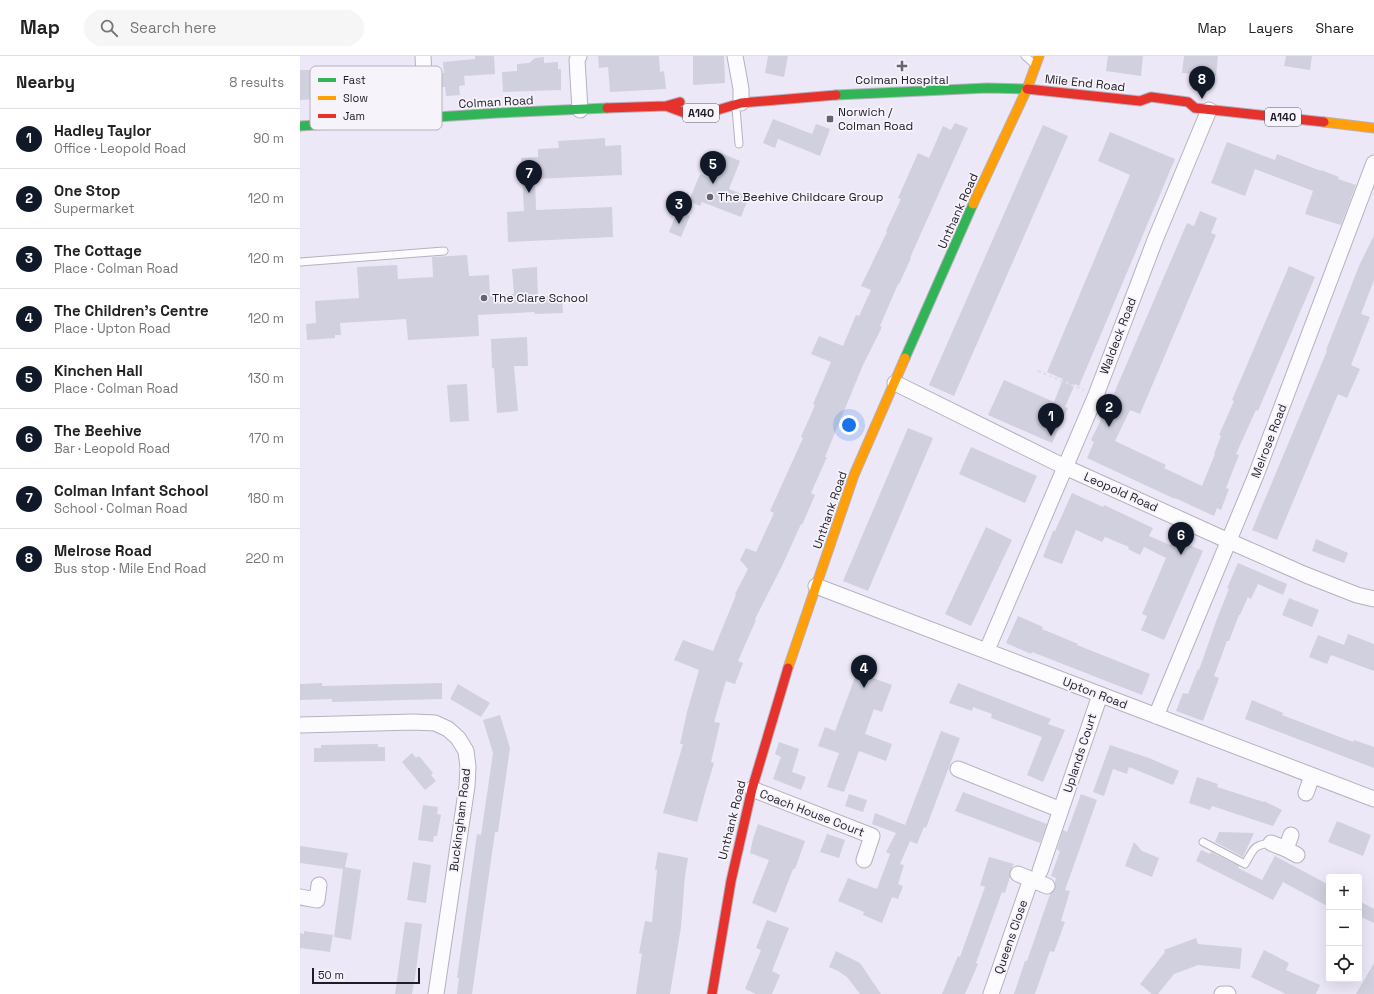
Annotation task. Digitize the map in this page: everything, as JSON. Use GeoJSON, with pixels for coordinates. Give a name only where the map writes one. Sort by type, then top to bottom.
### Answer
{"type":"FeatureCollection","features":[{"type":"Feature","properties":{"kind":"main road","name":"Unthank Road"},"geometry":{"type":"LineString","coordinates":[[712,994],[730,881],[752,789],[786,673],[854,474],[974,204],[1027,89],[1038,56]]}},
{"type":"Feature","properties":{"kind":"main road","name":"Colman Road"},"geometry":{"type":"LineString","coordinates":[[666,106],[685,114],[711,112],[739,103],[813,96],[987,88],[1027,89]]}},
{"type":"Feature","properties":{"kind":"main road","name":"Mile End Road"},"geometry":{"type":"LineString","coordinates":[[1027,89],[1140,101],[1151,97],[1188,102],[1197,110],[1374,128]]}},
{"type":"Feature","properties":{"kind":"main road","name":"Colman Road"},"geometry":{"type":"LineString","coordinates":[[442,116],[666,106],[690,99]]}},
{"type":"Feature","properties":{"kind":"main road","name":"Colman Road"},"geometry":{"type":"LineString","coordinates":[[717,100],[739,103]]}},
{"type":"Feature","properties":{"kind":"main road","name":"Mile End Road"},"geometry":{"type":"LineString","coordinates":[[1140,101],[1151,108]]}},
{"type":"Feature","properties":{"kind":"street"},"geometry":{"type":"LineString","coordinates":[[423,56],[423,66]]}},
{"type":"Feature","properties":{"kind":"street"},"geometry":{"type":"LineString","coordinates":[[579,56],[577,60],[580,110]]}},
{"type":"Feature","properties":{"kind":"street"},"geometry":{"type":"LineString","coordinates":[[735,56],[741,90],[739,103]]}},
{"type":"Feature","properties":{"kind":"street","name":"Waldeck Road"},"geometry":{"type":"LineString","coordinates":[[987,650],[1096,395],[1161,226],[1197,110]]}},
{"type":"Feature","properties":{"kind":"street","name":"Melrose Road"},"geometry":{"type":"LineString","coordinates":[[1156,716],[1256,475],[1374,163]]}},
{"type":"Feature","properties":{"kind":"street","name":"Leopold Road"},"geometry":{"type":"LineString","coordinates":[[895,383],[1065,467],[1229,541],[1335,587],[1374,599]]}},
{"type":"Feature","properties":{"kind":"street","name":"Upton Road"},"geometry":{"type":"LineString","coordinates":[[816,586],[1374,799]]}},
{"type":"Feature","properties":{"kind":"street","name":"Uplands Court"},"geometry":{"type":"LineString","coordinates":[[1029,875],[1061,810],[1100,695]]}},
{"type":"Feature","properties":{"kind":"street","name":"Buckingham Road"},"geometry":{"type":"LineString","coordinates":[[300,726],[414,722],[435,723],[448,729],[458,738],[466,751],[468,766],[467,786],[436,994]]}},
{"type":"Feature","properties":{"kind":"street"},"geometry":{"type":"LineString","coordinates":[[958,769],[1061,810]]}},
{"type":"Feature","properties":{"kind":"street"},"geometry":{"type":"LineString","coordinates":[[1306,794],[1312,776]]}},
{"type":"Feature","properties":{"kind":"street","name":"Coach House Court"},"geometry":{"type":"LineString","coordinates":[[752,789],[872,836],[864,860]]}},
{"type":"Feature","properties":{"kind":"street"},"geometry":{"type":"LineString","coordinates":[[1271,843],[1291,852],[1291,835]]}},
{"type":"Feature","properties":{"kind":"street"},"geometry":{"type":"LineString","coordinates":[[1029,875],[1047,886]]}},
{"type":"Feature","properties":{"kind":"street","name":"Queens Close"},"geometry":{"type":"LineString","coordinates":[[991,994],[1029,875]]}},
{"type":"Feature","properties":{"kind":"street"},"geometry":{"type":"LineString","coordinates":[[300,897],[317,900]]}},
{"type":"Feature","properties":{"kind":"street"},"geometry":{"type":"LineString","coordinates":[[1222,994],[1228,994]]}},
{"type":"Feature","properties":{"kind":"lane"},"geometry":{"type":"LineString","coordinates":[[1025,56],[1035,66]]}},
{"type":"Feature","properties":{"kind":"lane"},"geometry":{"type":"LineString","coordinates":[[739,103],[739,144]]}},
{"type":"Feature","properties":{"kind":"lane"},"geometry":{"type":"LineString","coordinates":[[300,262],[444,251]]}},
{"type":"Feature","properties":{"kind":"lane"},"geometry":{"type":"LineString","coordinates":[[1203,842],[1245,864],[1254,847],[1271,843]]}},
{"type":"Feature","properties":{"kind":"path"},"geometry":{"type":"LineString","coordinates":[[1038,371],[1096,395]]}},
{"type":"Feature","properties":{"kind":"building"},"geometry":{"type":"Polygon","coordinates":[[[475,56],[494,56],[495,74],[464,76],[465,85],[459,86],[460,95],[446,96],[445,87],[442,87],[442,73],[444,73],[443,62],[475,59],[475,56]]]}},
{"type":"Feature","properties":{"kind":"building"},"geometry":{"type":"Polygon","coordinates":[[[598,56],[659,56],[660,72],[664,71],[666,89],[610,92],[608,67],[599,68],[598,56]]]}},
{"type":"Feature","properties":{"kind":"building"},"geometry":{"type":"Polygon","coordinates":[[[693,56],[724,56],[725,83],[693,85],[693,56]]]}},
{"type":"Feature","properties":{"kind":"building"},"geometry":{"type":"Polygon","coordinates":[[[768,56],[788,56],[784,77],[765,73],[768,56]]]}},
{"type":"Feature","properties":{"kind":"building"},"geometry":{"type":"Polygon","coordinates":[[[1108,56],[1143,56],[1141,76],[1106,71],[1108,56]]]}},
{"type":"Feature","properties":{"kind":"building"},"geometry":{"type":"Polygon","coordinates":[[[1184,56],[1218,56],[1216,76],[1182,73],[1184,56]]]}},
{"type":"Feature","properties":{"kind":"building"},"geometry":{"type":"Polygon","coordinates":[[[1286,56],[1312,56],[1310,70],[1284,66],[1286,56]]]}},
{"type":"Feature","properties":{"kind":"building"},"geometry":{"type":"Polygon","coordinates":[[[544,57],[544,63],[558,62],[558,69],[561,69],[561,90],[503,92],[502,72],[517,71],[517,64],[529,63],[535,58],[544,57]]]}},
{"type":"Feature","properties":{"kind":"building"},"geometry":{"type":"Polygon","coordinates":[[[300,70],[310,70],[310,99],[300,100],[300,70]]]}},
{"type":"Feature","properties":{"kind":"building"},"geometry":{"type":"Polygon","coordinates":[[[773,119],[812,134],[816,124],[830,129],[820,156],[778,139],[775,148],[763,143],[773,119]]]}},
{"type":"Feature","properties":{"kind":"building"},"geometry":{"type":"Polygon","coordinates":[[[955,123],[968,128],[911,258],[898,284],[880,326],[882,327],[863,365],[825,457],[827,457],[811,493],[815,495],[802,525],[801,524],[782,566],[755,619],[756,620],[738,661],[743,663],[735,684],[726,681],[714,722],[720,723],[711,762],[714,763],[697,822],[663,813],[683,744],[680,744],[699,670],[674,660],[683,640],[713,651],[736,595],[735,594],[748,569],[740,560],[746,548],[756,552],[774,513],[770,511],[803,438],[801,437],[815,405],[813,404],[831,362],[811,354],[819,336],[843,346],[856,315],[859,316],[871,290],[861,286],[887,232],[886,231],[901,199],[898,198],[918,153],[929,158],[943,126],[951,130],[955,123]]]}},
{"type":"Feature","properties":{"kind":"building"},"geometry":{"type":"Polygon","coordinates":[[[1043,125],[1068,136],[954,396],[929,385],[1043,125]]]}},
{"type":"Feature","properties":{"kind":"building"},"geometry":{"type":"Polygon","coordinates":[[[1110,132],[1175,159],[1079,386],[1075,384],[1065,407],[1068,408],[1052,443],[988,415],[1004,380],[1054,402],[1063,379],[1047,372],[1130,175],[1098,161],[1110,132]]]}},
{"type":"Feature","properties":{"kind":"building"},"geometry":{"type":"Polygon","coordinates":[[[605,138],[605,146],[621,145],[622,175],[535,179],[536,210],[612,207],[613,237],[508,242],[507,212],[524,211],[521,158],[538,157],[538,149],[559,148],[558,141],[605,138]]]}},
{"type":"Feature","properties":{"kind":"building"},"geometry":{"type":"Polygon","coordinates":[[[1227,142],[1275,160],[1277,154],[1339,177],[1338,179],[1356,185],[1341,225],[1305,214],[1313,191],[1255,169],[1245,196],[1211,183],[1227,142]]]}},
{"type":"Feature","properties":{"kind":"building"},"geometry":{"type":"Polygon","coordinates":[[[719,152],[740,161],[729,189],[749,197],[741,217],[702,202],[700,206],[689,201],[700,174],[709,178],[719,152]]]}},
{"type":"Feature","properties":{"kind":"building"},"geometry":{"type":"Polygon","coordinates":[[[677,211],[690,216],[681,237],[669,232],[677,211]]]}},
{"type":"Feature","properties":{"kind":"building"},"geometry":{"type":"Polygon","coordinates":[[[1200,211],[1217,218],[1211,233],[1216,235],[1140,414],[1130,410],[1115,441],[1166,465],[1164,468],[1202,486],[1221,436],[1219,435],[1234,401],[1232,400],[1289,266],[1315,277],[1258,411],[1256,410],[1236,454],[1239,455],[1226,488],[1229,489],[1221,510],[1217,508],[1214,516],[1087,458],[1094,442],[1091,440],[1109,405],[1187,223],[1194,226],[1200,211]]]}},
{"type":"Feature","properties":{"kind":"building"},"geometry":{"type":"Polygon","coordinates":[[[1374,235],[1374,280],[1361,314],[1370,317],[1351,365],[1360,369],[1347,398],[1338,394],[1277,540],[1252,530],[1327,351],[1326,350],[1359,266],[1374,235]]]}},
{"type":"Feature","properties":{"kind":"building","name":"The Clare School"},"geometry":{"type":"Polygon","coordinates":[[[467,255],[469,276],[489,275],[490,296],[514,294],[512,269],[537,267],[538,297],[562,296],[563,313],[535,314],[534,312],[478,315],[479,336],[408,340],[406,319],[340,323],[341,335],[335,335],[335,338],[307,340],[306,324],[316,323],[315,301],[359,298],[357,267],[397,265],[398,279],[433,277],[432,257],[467,255]]]}},
{"type":"Feature","properties":{"kind":"building"},"geometry":{"type":"Polygon","coordinates":[[[527,337],[528,366],[514,366],[518,411],[497,413],[494,368],[492,368],[491,339],[527,337]]]}},
{"type":"Feature","properties":{"kind":"building"},"geometry":{"type":"Polygon","coordinates":[[[467,384],[469,421],[450,422],[447,385],[467,384]]]}},
{"type":"Feature","properties":{"kind":"building"},"geometry":{"type":"Polygon","coordinates":[[[908,428],[933,438],[868,591],[843,581],[908,428]]]}},
{"type":"Feature","properties":{"kind":"building"},"geometry":{"type":"Polygon","coordinates":[[[971,447],[1037,476],[1025,503],[959,474],[971,447]]]}},
{"type":"Feature","properties":{"kind":"building"},"geometry":{"type":"Polygon","coordinates":[[[1072,493],[1103,507],[1104,505],[1153,528],[1149,536],[1170,545],[1173,538],[1203,551],[1164,640],[1141,630],[1147,616],[1142,614],[1166,558],[1144,547],[1140,555],[1128,549],[1129,547],[1105,537],[1102,542],[1076,530],[1062,564],[1043,557],[1053,531],[1055,531],[1072,493]]]}},
{"type":"Feature","properties":{"kind":"building"},"geometry":{"type":"Polygon","coordinates":[[[986,527],[1012,540],[971,626],[945,614],[986,527]]]}},
{"type":"Feature","properties":{"kind":"building"},"geometry":{"type":"Polygon","coordinates":[[[1316,539],[1348,553],[1344,563],[1312,551],[1316,539]]]}},
{"type":"Feature","properties":{"kind":"building"},"geometry":{"type":"Polygon","coordinates":[[[1238,563],[1287,584],[1283,595],[1258,584],[1251,599],[1248,597],[1229,641],[1227,641],[1214,676],[1219,678],[1203,721],[1176,711],[1183,693],[1188,694],[1198,669],[1199,670],[1229,589],[1227,588],[1238,563]]]}},
{"type":"Feature","properties":{"kind":"building"},"geometry":{"type":"Polygon","coordinates":[[[1289,598],[1319,610],[1312,627],[1282,615],[1289,598]]]}},
{"type":"Feature","properties":{"kind":"building"},"geometry":{"type":"Polygon","coordinates":[[[1018,616],[1043,627],[1042,629],[1078,644],[1077,645],[1150,674],[1142,695],[1032,652],[1031,654],[1006,643],[1018,616]]]}},
{"type":"Feature","properties":{"kind":"building"},"geometry":{"type":"Polygon","coordinates":[[[1348,634],[1374,644],[1374,671],[1331,655],[1327,664],[1309,657],[1318,635],[1344,645],[1348,634]]]}},
{"type":"Feature","properties":{"kind":"building"},"geometry":{"type":"Polygon","coordinates":[[[857,672],[892,685],[882,712],[874,709],[865,734],[892,744],[886,761],[859,751],[844,792],[827,787],[839,753],[818,746],[825,727],[835,731],[857,672]]]}},
{"type":"Feature","properties":{"kind":"building"},"geometry":{"type":"Polygon","coordinates":[[[322,683],[322,686],[442,683],[442,699],[332,702],[332,699],[300,700],[300,684],[322,683]]]}},
{"type":"Feature","properties":{"kind":"building"},"geometry":{"type":"Polygon","coordinates":[[[958,683],[1051,719],[1048,724],[1065,730],[1043,782],[1027,775],[1042,737],[991,718],[992,714],[973,707],[972,711],[949,703],[958,683]]]}},
{"type":"Feature","properties":{"kind":"building"},"geometry":{"type":"Polygon","coordinates":[[[458,684],[490,703],[481,717],[450,699],[458,684]]]}},
{"type":"Feature","properties":{"kind":"building"},"geometry":{"type":"Polygon","coordinates":[[[1252,700],[1283,713],[1282,715],[1353,742],[1354,740],[1374,747],[1374,768],[1245,719],[1252,700]]]}},
{"type":"Feature","properties":{"kind":"building"},"geometry":{"type":"Polygon","coordinates":[[[500,715],[510,748],[498,832],[495,832],[472,994],[457,994],[459,978],[457,978],[477,834],[481,835],[493,753],[483,720],[500,715]]]}},
{"type":"Feature","properties":{"kind":"building"},"geometry":{"type":"Polygon","coordinates":[[[941,731],[960,738],[926,828],[924,827],[917,844],[910,841],[900,864],[904,865],[898,884],[903,886],[898,899],[892,897],[882,923],[863,915],[864,912],[838,901],[848,878],[877,889],[890,854],[886,852],[896,833],[872,824],[875,813],[905,825],[941,731]]]}},
{"type":"Feature","properties":{"kind":"building"},"geometry":{"type":"Polygon","coordinates":[[[779,742],[799,749],[792,772],[806,777],[801,790],[773,779],[781,757],[775,754],[779,742]]]}},
{"type":"Feature","properties":{"kind":"building"},"geometry":{"type":"Polygon","coordinates":[[[378,744],[378,747],[385,747],[385,761],[314,762],[314,748],[321,748],[321,745],[378,744]]]}},
{"type":"Feature","properties":{"kind":"building"},"geometry":{"type":"Polygon","coordinates":[[[1110,745],[1149,758],[1179,771],[1173,785],[1129,767],[1127,774],[1113,769],[1104,796],[1093,792],[1110,745]]]}},
{"type":"Feature","properties":{"kind":"building"},"geometry":{"type":"Polygon","coordinates":[[[412,753],[416,758],[419,756],[433,773],[431,775],[436,781],[425,790],[402,762],[412,753]]]}},
{"type":"Feature","properties":{"kind":"building"},"geometry":{"type":"Polygon","coordinates":[[[1197,777],[1218,784],[1217,787],[1264,801],[1282,810],[1273,826],[1212,806],[1210,810],[1189,803],[1197,777]]]}},
{"type":"Feature","properties":{"kind":"building"},"geometry":{"type":"Polygon","coordinates":[[[963,792],[1047,824],[1040,843],[955,811],[963,792]]]}},
{"type":"Feature","properties":{"kind":"building"},"geometry":{"type":"Polygon","coordinates":[[[849,794],[867,800],[863,812],[845,806],[849,794]]]}},
{"type":"Feature","properties":{"kind":"building"},"geometry":{"type":"Polygon","coordinates":[[[1081,794],[1097,800],[1065,890],[1070,891],[1061,921],[1065,922],[1054,952],[1050,951],[1035,994],[1014,994],[1050,894],[1055,889],[1056,878],[1051,876],[1060,851],[1057,850],[1063,830],[1067,832],[1081,794]]]}},
{"type":"Feature","properties":{"kind":"building"},"geometry":{"type":"Polygon","coordinates":[[[423,805],[438,807],[437,814],[441,815],[437,836],[434,836],[433,842],[418,840],[423,805]]]}},
{"type":"Feature","properties":{"kind":"building"},"geometry":{"type":"Polygon","coordinates":[[[1337,821],[1371,835],[1363,856],[1328,842],[1337,821]]]}},
{"type":"Feature","properties":{"kind":"building"},"geometry":{"type":"Polygon","coordinates":[[[758,824],[805,841],[776,913],[752,903],[769,860],[750,853],[758,824]]]}},
{"type":"Feature","properties":{"kind":"building"},"geometry":{"type":"Polygon","coordinates":[[[1219,832],[1254,833],[1243,857],[1215,842],[1219,832]]]}},
{"type":"Feature","properties":{"kind":"building"},"geometry":{"type":"Polygon","coordinates":[[[827,834],[845,840],[839,858],[820,852],[827,834]]]}},
{"type":"Feature","properties":{"kind":"building"},"geometry":{"type":"Polygon","coordinates":[[[1134,842],[1142,851],[1159,858],[1152,877],[1125,866],[1134,842]]]}},
{"type":"Feature","properties":{"kind":"building"},"geometry":{"type":"Polygon","coordinates":[[[300,846],[348,853],[345,867],[361,870],[351,940],[334,937],[343,869],[300,863],[300,846]]]}},
{"type":"Feature","properties":{"kind":"building"},"geometry":{"type":"Polygon","coordinates":[[[1201,850],[1210,854],[1211,852],[1239,866],[1238,868],[1262,880],[1275,856],[1326,883],[1326,905],[1283,882],[1273,900],[1196,861],[1201,850]]]}},
{"type":"Feature","properties":{"kind":"building"},"geometry":{"type":"Polygon","coordinates":[[[658,852],[688,858],[681,927],[670,994],[636,994],[642,954],[639,953],[645,921],[652,922],[657,870],[655,870],[658,852]]]}},
{"type":"Feature","properties":{"kind":"building"},"geometry":{"type":"Polygon","coordinates":[[[989,857],[1014,864],[1010,871],[1010,877],[1005,893],[1002,892],[976,963],[978,964],[965,994],[942,994],[958,956],[960,957],[985,887],[980,885],[989,857]]]}},
{"type":"Feature","properties":{"kind":"building"},"geometry":{"type":"Polygon","coordinates":[[[413,862],[431,865],[426,903],[407,900],[413,862]]]}},
{"type":"Feature","properties":{"kind":"building"},"geometry":{"type":"Polygon","coordinates":[[[1362,903],[1374,909],[1374,923],[1362,917],[1362,903]]]}},
{"type":"Feature","properties":{"kind":"building"},"geometry":{"type":"Polygon","coordinates":[[[767,920],[789,928],[772,971],[780,975],[772,994],[756,994],[745,989],[761,950],[756,948],[767,920]]]}},
{"type":"Feature","properties":{"kind":"building"},"geometry":{"type":"Polygon","coordinates":[[[405,922],[422,924],[415,978],[412,994],[395,994],[405,922]]]}},
{"type":"Feature","properties":{"kind":"building"},"geometry":{"type":"Polygon","coordinates":[[[304,931],[333,935],[330,952],[300,948],[300,933],[304,934],[304,931]]]}},
{"type":"Feature","properties":{"kind":"building"},"geometry":{"type":"Polygon","coordinates":[[[1196,938],[1198,944],[1242,948],[1240,969],[1198,965],[1174,974],[1158,994],[1152,994],[1140,984],[1165,952],[1164,950],[1196,938]]]}},
{"type":"Feature","properties":{"kind":"building"},"geometry":{"type":"Polygon","coordinates":[[[1264,950],[1289,963],[1286,970],[1320,985],[1316,994],[1286,994],[1251,977],[1264,950]]]}},
{"type":"Feature","properties":{"kind":"building"},"geometry":{"type":"Polygon","coordinates":[[[836,951],[860,963],[881,994],[860,994],[847,977],[829,967],[836,951]]]}},
{"type":"Feature","properties":{"kind":"building"},"geometry":{"type":"Polygon","coordinates":[[[1374,963],[1374,994],[1356,994],[1374,963]]]}},
{"type":"Feature","properties":{"kind":"traffic: fast"},"geometry":{"type":"LineString","coordinates":[[836,95],[987,88],[1027,89]]}},
{"type":"Feature","properties":{"kind":"traffic: fast"},"geometry":{"type":"LineString","coordinates":[[442,117],[607,108]]}},
{"type":"Feature","properties":{"kind":"traffic: fast"},"geometry":{"type":"LineString","coordinates":[[300,126],[310,125]]}},
{"type":"Feature","properties":{"kind":"traffic: fast"},"geometry":{"type":"LineString","coordinates":[[905,358],[973,204]]}},
{"type":"Feature","properties":{"kind":"traffic: slow"},"geometry":{"type":"LineString","coordinates":[[973,204],[1027,89],[1039,56]]}},
{"type":"Feature","properties":{"kind":"traffic: slow"},"geometry":{"type":"LineString","coordinates":[[1324,122],[1374,128]]}},
{"type":"Feature","properties":{"kind":"traffic: slow"},"geometry":{"type":"LineString","coordinates":[[788,668],[854,475],[905,358]]}},
{"type":"Feature","properties":{"kind":"traffic: jam"},"geometry":{"type":"LineString","coordinates":[[1027,89],[1140,101],[1151,97],[1188,102],[1195,108],[1324,122]]}},
{"type":"Feature","properties":{"kind":"traffic: jam"},"geometry":{"type":"LineString","coordinates":[[666,106],[685,113],[700,113],[711,112],[741,103],[836,95]]}},
{"type":"Feature","properties":{"kind":"traffic: jam"},"geometry":{"type":"LineString","coordinates":[[607,108],[666,106],[680,102]]}},
{"type":"Feature","properties":{"kind":"traffic: jam"},"geometry":{"type":"LineString","coordinates":[[712,994],[731,881],[752,789],[788,668]]}},
{"type":"Feature","properties":{"kind":"place","name":"Colman Hospital"},"geometry":{"type":"Point","coordinates":[902,66]}},
{"type":"Feature","properties":{"kind":"place","name":"Melrose Road"},"geometry":{"type":"Point","coordinates":[1202,99]}},
{"type":"Feature","properties":{"kind":"place","name":"Norwich / Colman Road"},"geometry":{"type":"Point","coordinates":[830,119]}},
{"type":"Feature","properties":{"kind":"place","name":"Kinchen Hall"},"geometry":{"type":"Point","coordinates":[713,184]}},
{"type":"Feature","properties":{"kind":"place","name":"Colman Infant School"},"geometry":{"type":"Point","coordinates":[529,193]}},
{"type":"Feature","properties":{"kind":"place","name":"The Beehive Childcare Group"},"geometry":{"type":"Point","coordinates":[710,197]}},
{"type":"Feature","properties":{"kind":"place","name":"The Cottage"},"geometry":{"type":"Point","coordinates":[679,224]}},
{"type":"Feature","properties":{"kind":"place","name":"The Clare School"},"geometry":{"type":"Point","coordinates":[484,298]}},
{"type":"Feature","properties":{"kind":"place","name":"One Stop"},"geometry":{"type":"Point","coordinates":[1109,427]}},
{"type":"Feature","properties":{"kind":"place","name":"Hadley Taylor"},"geometry":{"type":"Point","coordinates":[1051,436]}},
{"type":"Feature","properties":{"kind":"place","name":"The Beehive"},"geometry":{"type":"Point","coordinates":[1181,555]}},
{"type":"Feature","properties":{"kind":"place","name":"The Children's Centre"},"geometry":{"type":"Point","coordinates":[864,688]}}]}
